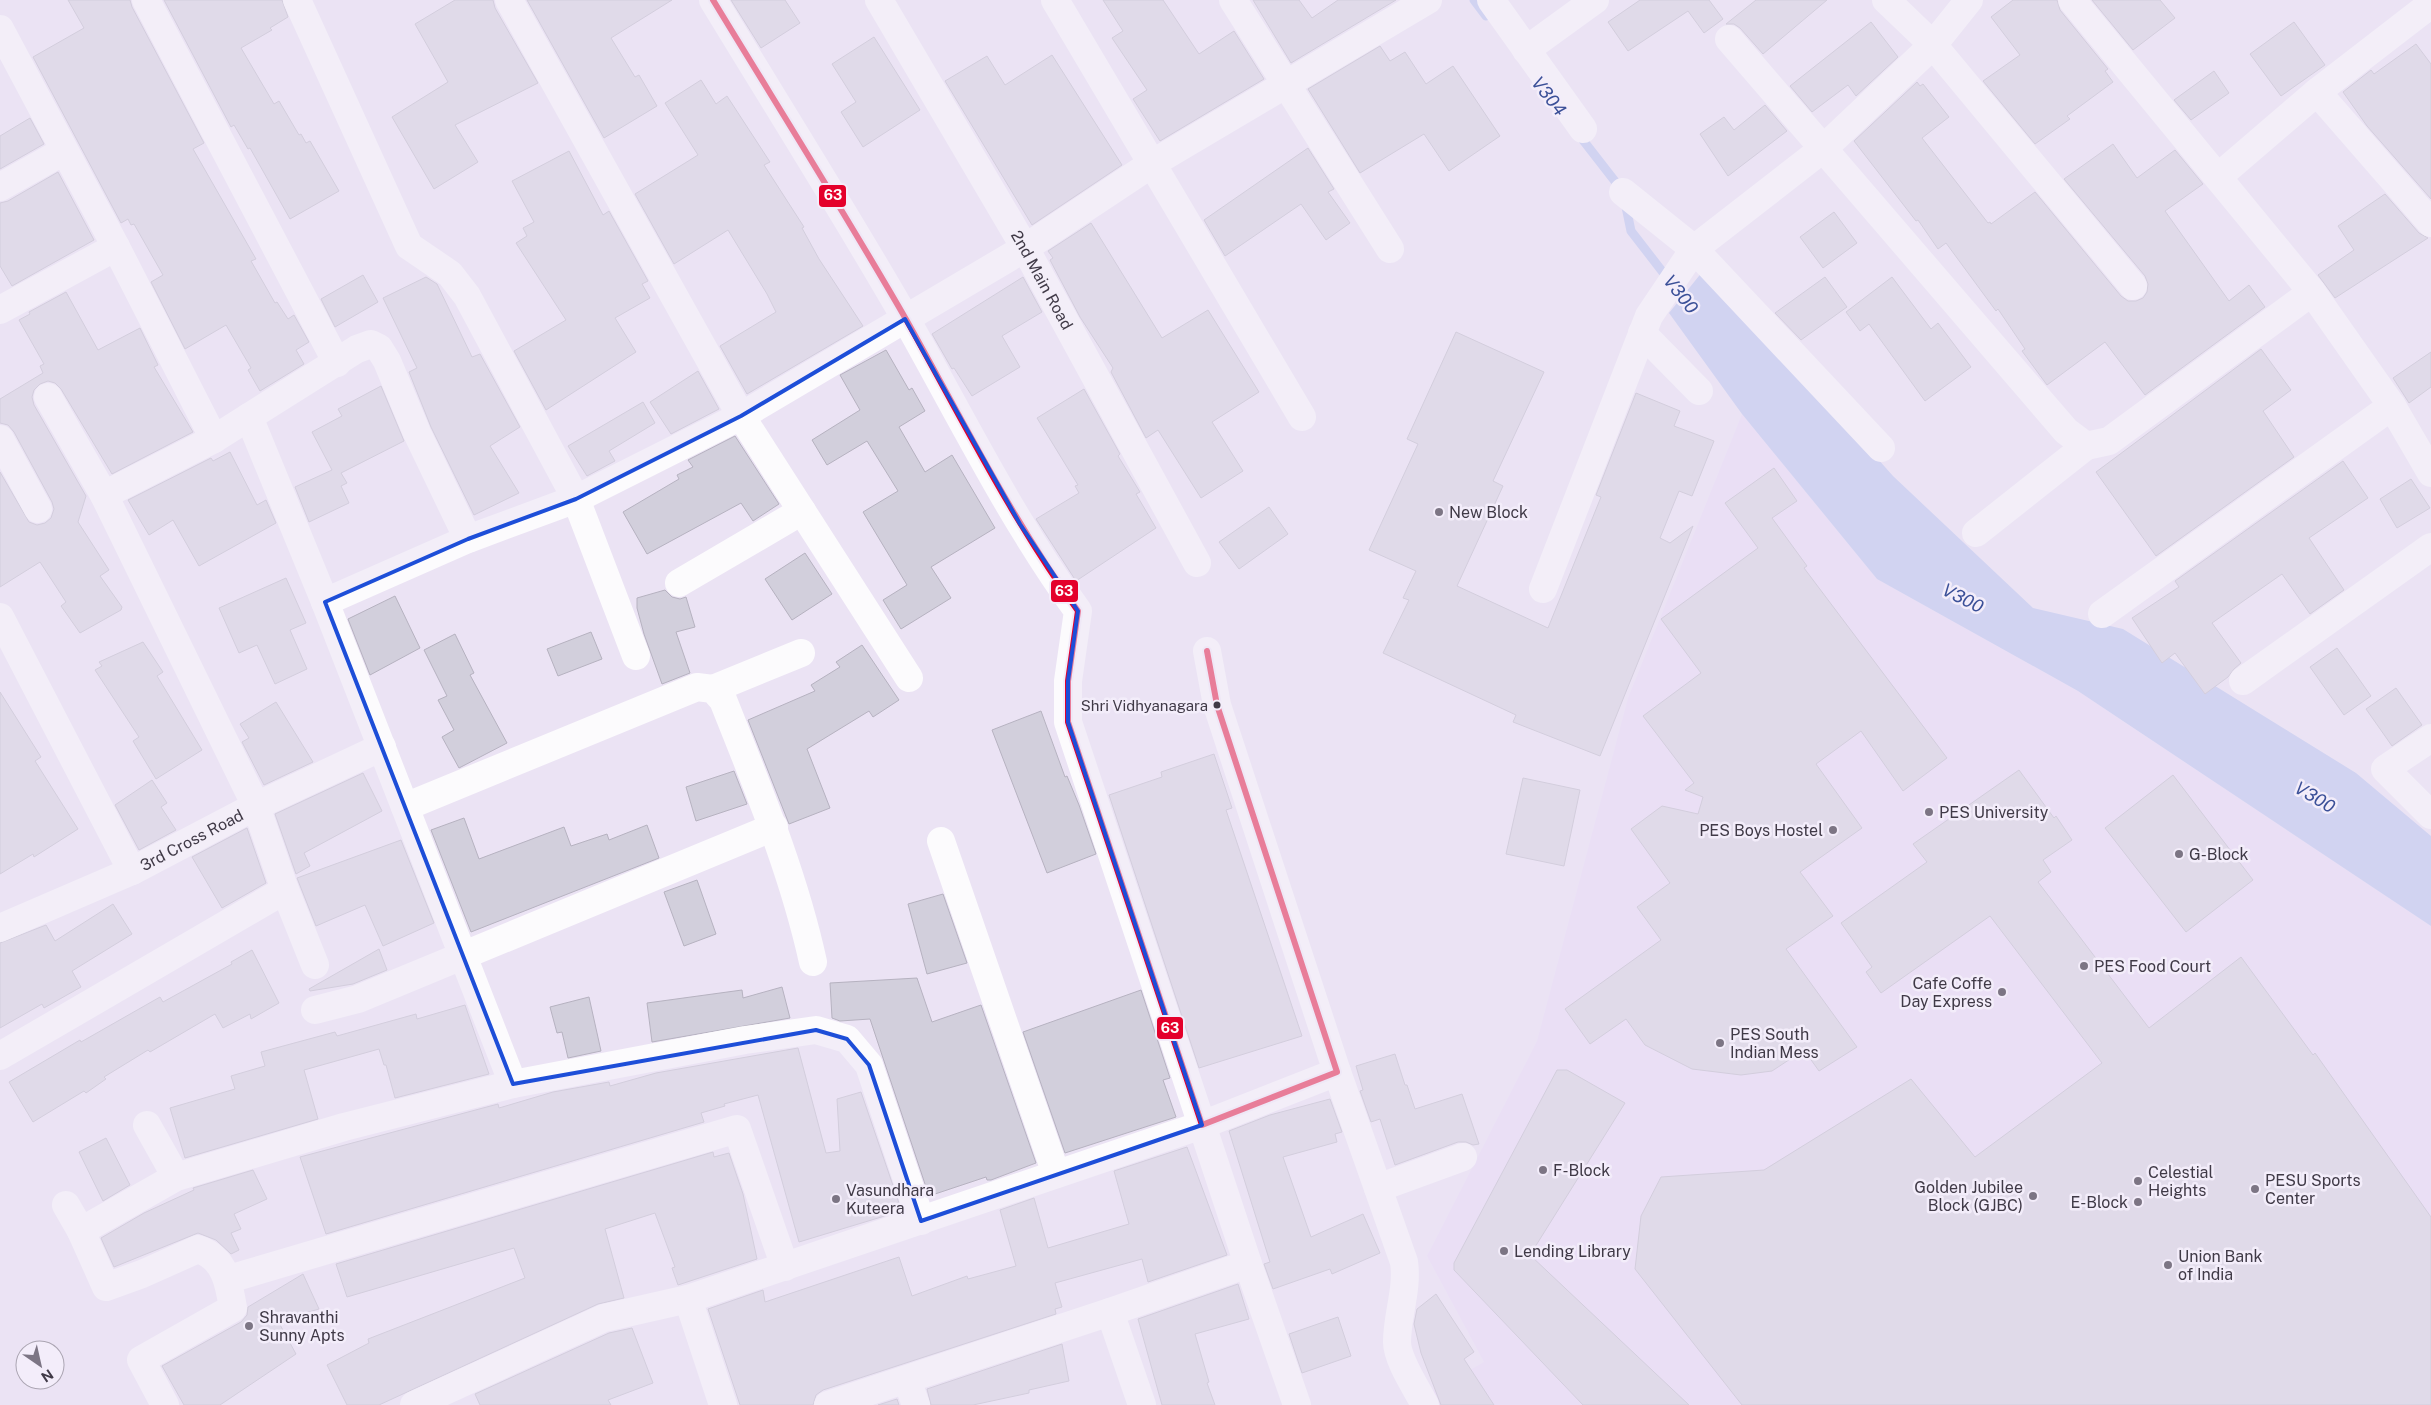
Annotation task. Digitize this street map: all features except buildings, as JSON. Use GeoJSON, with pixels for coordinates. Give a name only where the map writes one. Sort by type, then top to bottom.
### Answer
{"type":"FeatureCollection","features":[{"type":"Feature","properties":{"kind":"street"},"geometry":{"type":"LineString","coordinates":[[146,0],[337,363]]}},
{"type":"Feature","properties":{"kind":"street"},"geometry":{"type":"LineString","coordinates":[[297,0],[409,246],[450,274],[467,296],[576,498],[636,656]]}},
{"type":"Feature","properties":{"kind":"street"},"geometry":{"type":"LineString","coordinates":[[509,0],[741,416],[909,678]]}},
{"type":"Feature","properties":{"kind":"street"},"geometry":{"type":"LineString","coordinates":[[713,0],[906,319],[1020,524],[1050,573],[1078,611],[1068,681],[1068,722],[1248,1264],[1297,1405]]}},
{"type":"Feature","properties":{"kind":"street","name":"2nd Main Road"},"geometry":{"type":"LineString","coordinates":[[879,0],[1025,248],[1198,563]]}},
{"type":"Feature","properties":{"kind":"street"},"geometry":{"type":"LineString","coordinates":[[1055,0],[1302,417]]}},
{"type":"Feature","properties":{"kind":"street"},"geometry":{"type":"LineString","coordinates":[[1234,0],[1390,249]]}},
{"type":"Feature","properties":{"kind":"street"},"geometry":{"type":"LineString","coordinates":[[325,602],[468,539],[576,498],[741,416],[1025,248],[1153,163],[1428,0]]}},
{"type":"Feature","properties":{"kind":"street"},"geometry":{"type":"LineString","coordinates":[[1491,0],[1583,129]]}},
{"type":"Feature","properties":{"kind":"street"},"geometry":{"type":"LineString","coordinates":[[1526,50],[1595,0]]}},
{"type":"Feature","properties":{"kind":"street"},"geometry":{"type":"LineString","coordinates":[[1886,0],[1933,45],[2133,286]]}},
{"type":"Feature","properties":{"kind":"street"},"geometry":{"type":"LineString","coordinates":[[1544,589],[1646,324],[1694,249],[1824,148],[1933,45],[1969,0]]}},
{"type":"Feature","properties":{"kind":"street"},"geometry":{"type":"LineString","coordinates":[[2072,0],[2312,292],[2392,406],[2431,473]]}},
{"type":"Feature","properties":{"kind":"street"},"geometry":{"type":"LineString","coordinates":[[2218,177],[2317,92],[2429,10]]}},
{"type":"Feature","properties":{"kind":"street"},"geometry":{"type":"LineString","coordinates":[[0,29],[116,246],[214,439]]}},
{"type":"Feature","properties":{"kind":"street"},"geometry":{"type":"LineString","coordinates":[[1729,39],[2066,431],[2086,446]]}},
{"type":"Feature","properties":{"kind":"street"},"geometry":{"type":"LineString","coordinates":[[2317,92],[2431,223]]}},
{"type":"Feature","properties":{"kind":"street"},"geometry":{"type":"LineString","coordinates":[[0,187],[64,151]]}},
{"type":"Feature","properties":{"kind":"street"},"geometry":{"type":"LineString","coordinates":[[1623,192],[1694,249],[1881,448]]}},
{"type":"Feature","properties":{"kind":"street"},"geometry":{"type":"LineString","coordinates":[[0,310],[116,246]]}},
{"type":"Feature","properties":{"kind":"street"},"geometry":{"type":"LineString","coordinates":[[1976,532],[2086,446],[2109,441],[2312,292]]}},
{"type":"Feature","properties":{"kind":"street"},"geometry":{"type":"LineString","coordinates":[[1646,324],[1699,391]]}},
{"type":"Feature","properties":{"kind":"street"},"geometry":{"type":"LineString","coordinates":[[104,495],[214,439],[358,349],[371,344],[379,348],[387,361],[417,434],[468,539]]}},
{"type":"Feature","properties":{"kind":"street"},"geometry":{"type":"LineString","coordinates":[[48,397],[104,495],[256,806],[285,890],[315,965]]}},
{"type":"Feature","properties":{"kind":"street"},"geometry":{"type":"LineString","coordinates":[[2102,614],[2392,406]]}},
{"type":"Feature","properties":{"kind":"street"},"geometry":{"type":"LineString","coordinates":[[249,417],[325,602],[513,1084]]}},
{"type":"Feature","properties":{"kind":"street"},"geometry":{"type":"LineString","coordinates":[[0,439],[38,509]]}},
{"type":"Feature","properties":{"kind":"street"},"geometry":{"type":"LineString","coordinates":[[679,583],[802,511]]}},
{"type":"Feature","properties":{"kind":"street"},"geometry":{"type":"LineString","coordinates":[[2243,681],[2431,547]]}},
{"type":"Feature","properties":{"kind":"street"},"geometry":{"type":"LineString","coordinates":[[0,616],[132,871]]}},
{"type":"Feature","properties":{"kind":"street"},"geometry":{"type":"LineString","coordinates":[[1206,651],[1217,705],[1338,1072],[1404,1262],[1406,1277],[1397,1343],[1400,1357],[1425,1405]]}},
{"type":"Feature","properties":{"kind":"street"},"geometry":{"type":"LineString","coordinates":[[405,807],[697,687],[713,689],[800,653]]}},
{"type":"Feature","properties":{"kind":"street"},"geometry":{"type":"LineString","coordinates":[[713,689],[723,700],[774,827],[805,924],[813,962]]}},
{"type":"Feature","properties":{"kind":"street"},"geometry":{"type":"LineString","coordinates":[[2431,738],[2385,769],[2431,814]]}},
{"type":"Feature","properties":{"kind":"street","name":"3rd Cross Road"},"geometry":{"type":"LineString","coordinates":[[0,928],[132,871],[256,806],[382,747]]}},
{"type":"Feature","properties":{"kind":"street"},"geometry":{"type":"LineString","coordinates":[[315,1010],[358,999],[774,827]]}},
{"type":"Feature","properties":{"kind":"street"},"geometry":{"type":"LineString","coordinates":[[941,841],[1056,1174]]}},
{"type":"Feature","properties":{"kind":"street"},"geometry":{"type":"LineString","coordinates":[[0,1056],[285,890]]}},
{"type":"Feature","properties":{"kind":"street"},"geometry":{"type":"LineString","coordinates":[[81,1231],[176,1177],[344,1127],[513,1084],[745,1040],[816,1030],[847,1039],[869,1065],[921,1221]]}},
{"type":"Feature","properties":{"kind":"street"},"geometry":{"type":"LineString","coordinates":[[414,1405],[604,1318],[688,1299],[785,1267],[1202,1125],[1338,1072]]}},
{"type":"Feature","properties":{"kind":"street"},"geometry":{"type":"LineString","coordinates":[[147,1125],[176,1177]]}},
{"type":"Feature","properties":{"kind":"street"},"geometry":{"type":"LineString","coordinates":[[228,1279],[737,1129],[785,1267]]}},
{"type":"Feature","properties":{"kind":"street"},"geometry":{"type":"LineString","coordinates":[[1378,1188],[1463,1157]]}},
{"type":"Feature","properties":{"kind":"street"},"geometry":{"type":"LineString","coordinates":[[66,1205],[81,1231],[106,1287],[142,1274],[198,1249],[211,1253],[228,1279],[232,1308],[141,1360],[165,1405]]}},
{"type":"Feature","properties":{"kind":"street"},"geometry":{"type":"LineString","coordinates":[[828,1405],[912,1392],[1110,1312],[1248,1264]]}},
{"type":"Feature","properties":{"kind":"street"},"geometry":{"type":"LineString","coordinates":[[688,1299],[724,1405]]}},
{"type":"Feature","properties":{"kind":"street"},"geometry":{"type":"LineString","coordinates":[[1110,1312],[1142,1405]]}},
{"type":"Feature","properties":{"kind":"highlighted area"},"geometry":{"type":"Polygon","coordinates":[[[905,319],[1020,524],[1078,611],[1068,681],[1068,722],[1202,1125],[921,1221],[869,1065],[847,1039],[816,1030],[513,1084],[325,602],[468,539],[576,499],[741,416],[905,319]]]}},
{"type":"Feature","properties":{"kind":"shaded area","name":"PES University"},"geometry":{"type":"Polygon","coordinates":[[[1742,414],[1877,579],[2078,691],[2431,926],[2431,1405],[1434,1405],[1428,1394],[1484,1362],[1427,1256],[1537,1041],[1628,698],[1742,414]]]}},
{"type":"Feature","properties":{"kind":"water"},"geometry":{"type":"Polygon","coordinates":[[[1707,266],[1893,476],[2033,608],[2123,629],[2356,773],[2431,836],[2431,926],[2078,691],[1877,579],[1742,414],[1669,313],[1707,266]]]}},
{"type":"Feature","properties":{"kind":"waterway","name":"V304"},"geometry":{"type":"LineString","coordinates":[[1474,0],[1486,16]]}},
{"type":"Feature","properties":{"kind":"waterway","name":"V304"},"geometry":{"type":"LineString","coordinates":[[1579,135],[1621,189]]}},
{"type":"Feature","properties":{"kind":"waterway","name":"V300"},"geometry":{"type":"LineString","coordinates":[[1625,202],[1631,231],[1689,306]]}},
{"type":"Feature","properties":{"kind":"transit line","name":"63"},"geometry":{"type":"LineString","coordinates":[[713,0],[884,281],[1009,505],[1078,611],[1068,681],[1068,722],[1202,1125],[1337,1072],[1217,705],[1207,651]]}},
{"type":"Feature","properties":{"kind":"place","name":"New Block"},"geometry":{"type":"Point","coordinates":[1439,512]}},
{"type":"Feature","properties":{"kind":"place","name":"Shri Vidhyanagara"},"geometry":{"type":"Point","coordinates":[1217,705]}},
{"type":"Feature","properties":{"kind":"place","name":"PES University"},"geometry":{"type":"Point","coordinates":[1929,812]}},
{"type":"Feature","properties":{"kind":"place","name":"PES Boys Hostel"},"geometry":{"type":"Point","coordinates":[1833,830]}},
{"type":"Feature","properties":{"kind":"place","name":"G-Block"},"geometry":{"type":"Point","coordinates":[2179,854]}},
{"type":"Feature","properties":{"kind":"place","name":"PES Food Court"},"geometry":{"type":"Point","coordinates":[2084,966]}},
{"type":"Feature","properties":{"kind":"place","name":"Cafe Coffe Day Express"},"geometry":{"type":"Point","coordinates":[2002,992]}},
{"type":"Feature","properties":{"kind":"place","name":"PES South Indian Mess"},"geometry":{"type":"Point","coordinates":[1720,1043]}},
{"type":"Feature","properties":{"kind":"place","name":"F-Block"},"geometry":{"type":"Point","coordinates":[1543,1170]}},
{"type":"Feature","properties":{"kind":"place","name":"Celestial Heights"},"geometry":{"type":"Point","coordinates":[2138,1181]}},
{"type":"Feature","properties":{"kind":"place","name":"PESU Sports Center"},"geometry":{"type":"Point","coordinates":[2255,1189]}},
{"type":"Feature","properties":{"kind":"place","name":"Golden Jubilee Block (GJBC)"},"geometry":{"type":"Point","coordinates":[2033,1196]}},
{"type":"Feature","properties":{"kind":"place","name":"Vasundhara Kuteera"},"geometry":{"type":"Point","coordinates":[836,1199]}},
{"type":"Feature","properties":{"kind":"place","name":"E-Block"},"geometry":{"type":"Point","coordinates":[2138,1202]}},
{"type":"Feature","properties":{"kind":"place","name":"Lending Library"},"geometry":{"type":"Point","coordinates":[1504,1251]}},
{"type":"Feature","properties":{"kind":"place","name":"Union Bank of India"},"geometry":{"type":"Point","coordinates":[2168,1265]}},
{"type":"Feature","properties":{"kind":"place","name":"Shravanthi Sunny Apts"},"geometry":{"type":"Point","coordinates":[249,1326]}}]}
